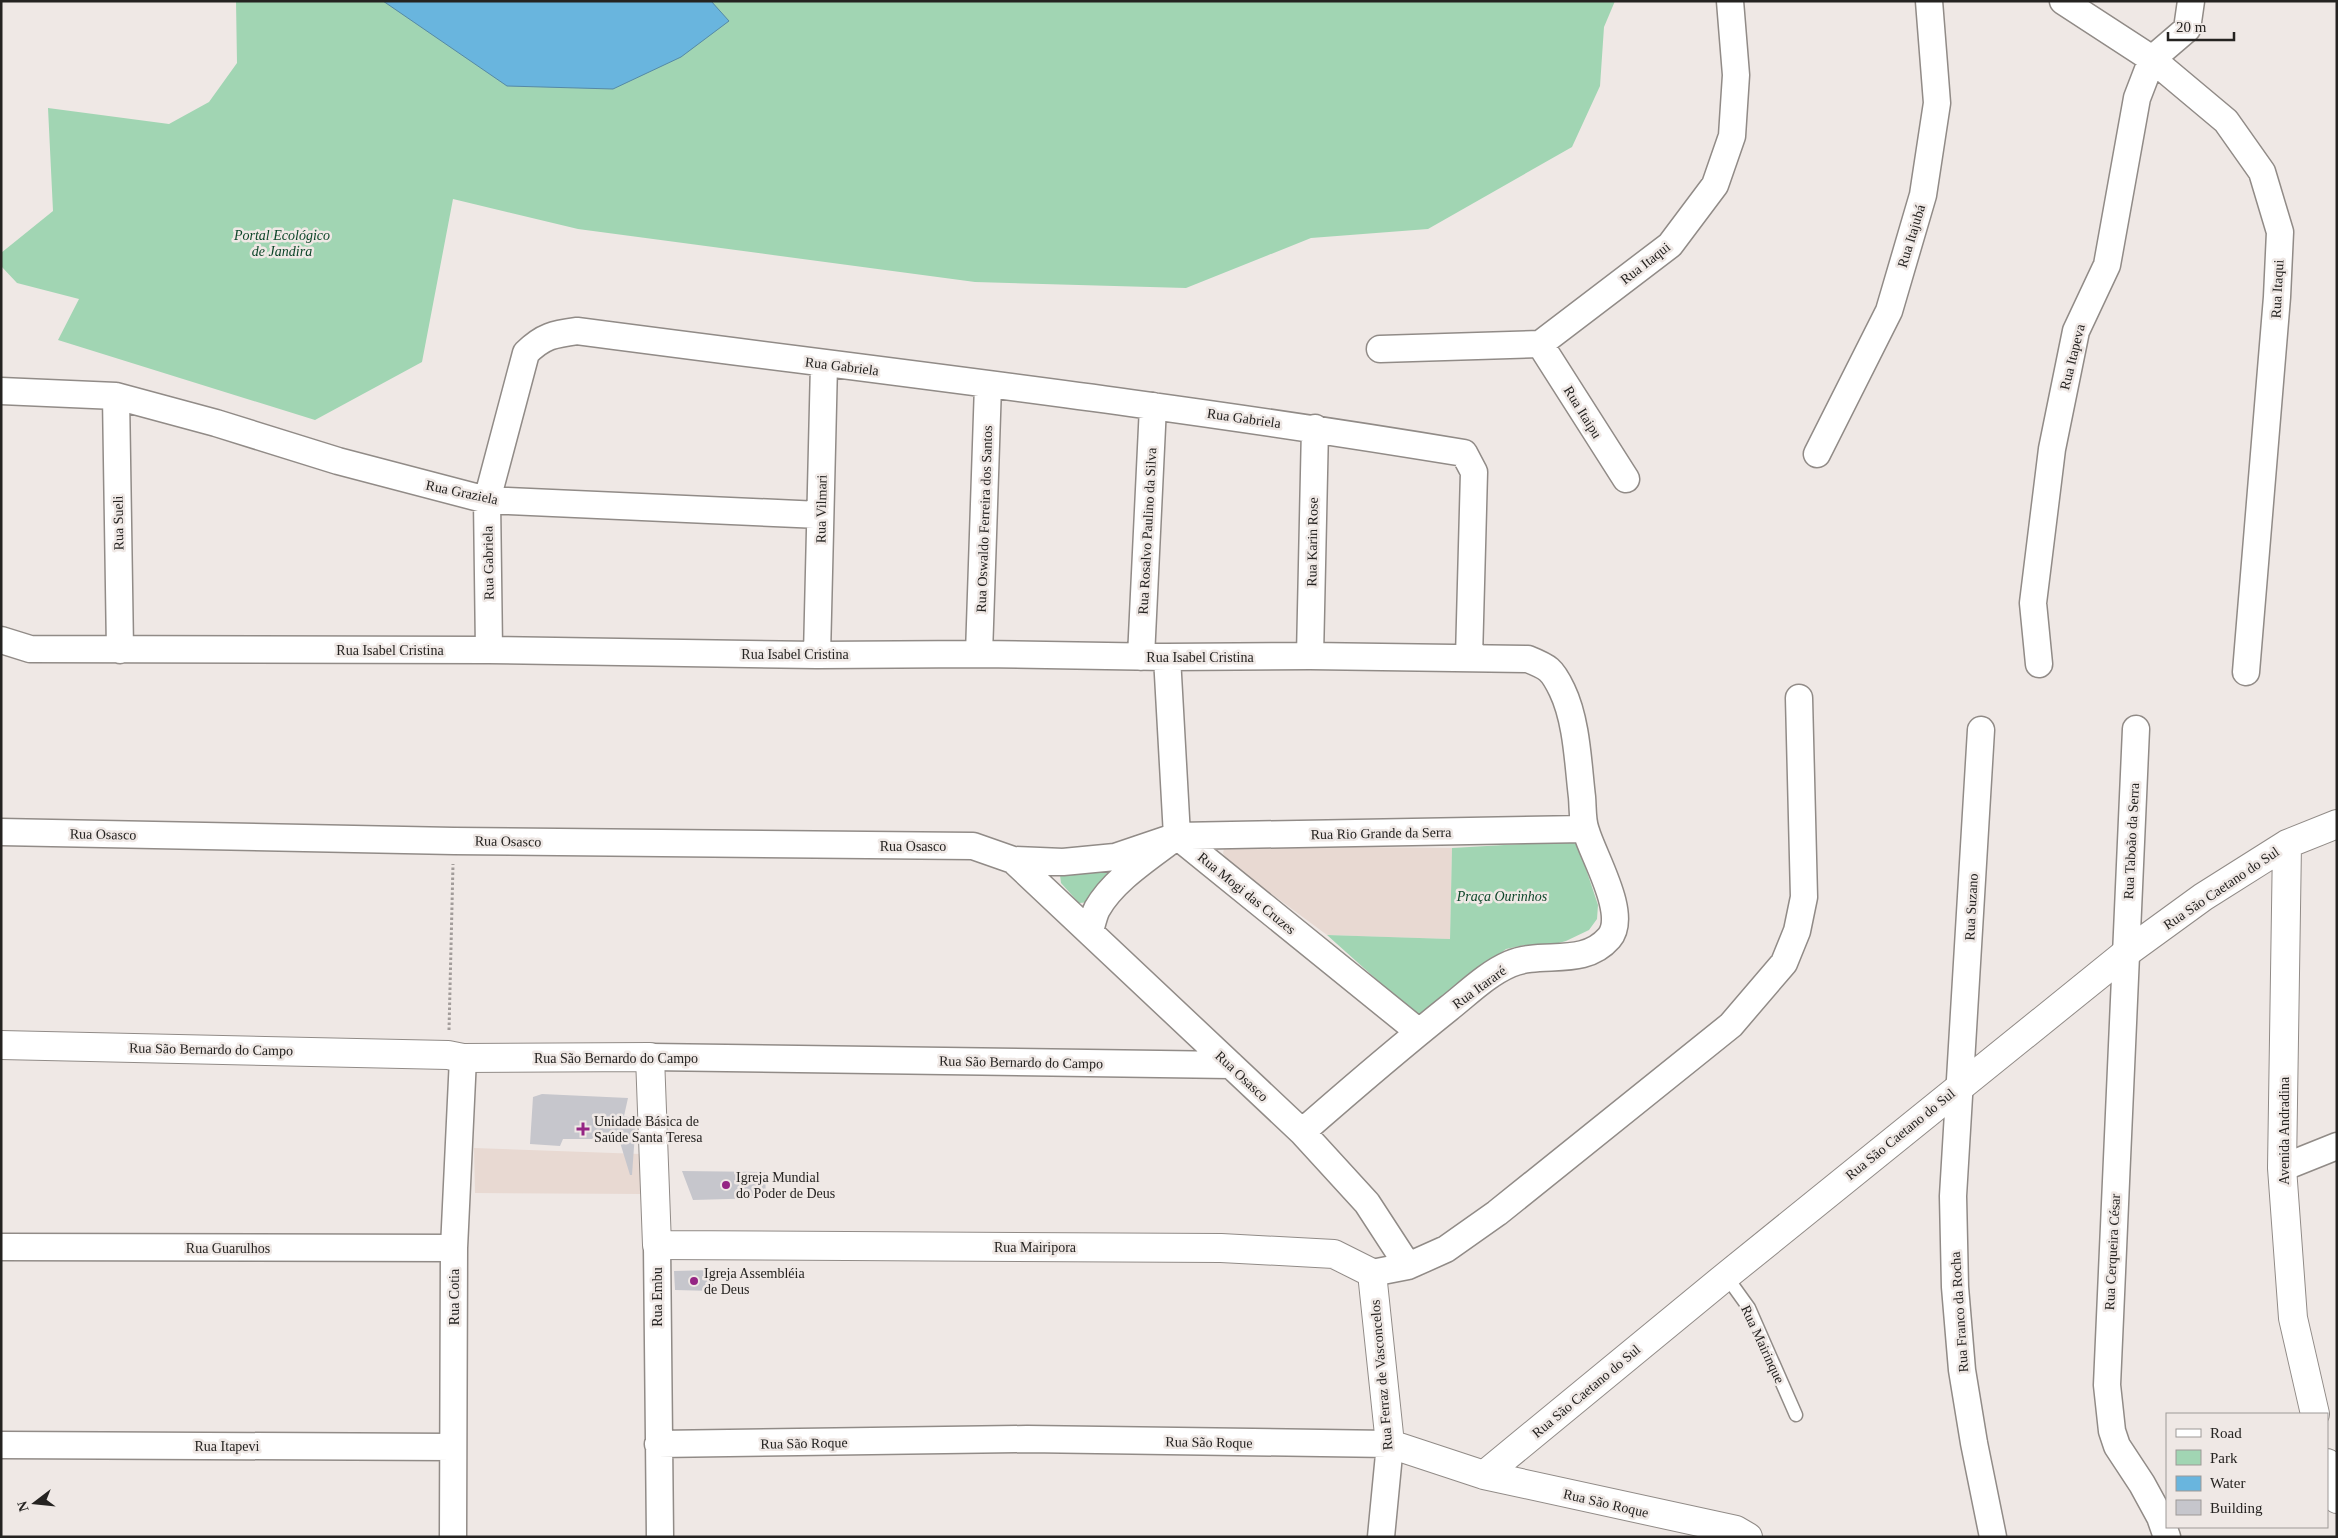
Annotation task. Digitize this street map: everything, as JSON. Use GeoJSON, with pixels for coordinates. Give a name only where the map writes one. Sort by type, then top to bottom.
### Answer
{"type":"FeatureCollection","features":[{"type":"Feature","properties":{"kind":"street","name":"Rua Itaqui"},"geometry":{"type":"LineString","coordinates":[[1540,344],[1670,245],[1715,185],[1732,136],[1736,76],[1730,1]]}},
{"type":"Feature","properties":{"kind":"street","name":"Rua Itajubá"},"geometry":{"type":"LineString","coordinates":[[1817,454],[1889,311],[1923,195],[1938,103],[1929,1]]}},
{"type":"Feature","properties":{"kind":"street","name":"Rua Itaqui"},"geometry":{"type":"LineString","coordinates":[[2063,1],[2152,59],[2226,121],[2262,172],[2280,232],[2275,317],[2246,672]]}},
{"type":"Feature","properties":{"kind":"street"},"geometry":{"type":"LineString","coordinates":[[2152,59],[2187,29],[2191,1]]}},
{"type":"Feature","properties":{"kind":"street","name":"Rua Itapeva"},"geometry":{"type":"LineString","coordinates":[[2039,664],[2032,603],[2052,449],[2076,331],[2108,265],[2137,98],[2152,59]]}},
{"type":"Feature","properties":{"kind":"street","name":"Rua Gabriela"},"geometry":{"type":"LineString","coordinates":[[489,650],[487,500],[526,353],[538,340],[555,334],[577,331],[1315,428],[1464,453],[1474,472],[1469,658]]}},
{"type":"Feature","properties":{"kind":"street"},"geometry":{"type":"LineString","coordinates":[[1380,349],[1540,344]]}},
{"type":"Feature","properties":{"kind":"street","name":"Rua Itaipu"},"geometry":{"type":"LineString","coordinates":[[1540,344],[1626,479]]}},
{"type":"Feature","properties":{"kind":"street","name":"Rua Vilmari"},"geometry":{"type":"LineString","coordinates":[[817,655],[824,364]]}},
{"type":"Feature","properties":{"kind":"street","name":"Rua Oswaldo Ferreira dos Santos"},"geometry":{"type":"LineString","coordinates":[[979,654],[988,385]]}},
{"type":"Feature","properties":{"kind":"street","name":"Rua Graziela"},"geometry":{"type":"LineString","coordinates":[[1,391],[116,396],[216,422],[338,461],[487,500],[820,515]]}},
{"type":"Feature","properties":{"kind":"street","name":"Rua Sueli"},"geometry":{"type":"LineString","coordinates":[[116,396],[120,650]]}},
{"type":"Feature","properties":{"kind":"street","name":"Rua Rosalvo Paulino da Silva"},"geometry":{"type":"LineString","coordinates":[[1141,657],[1153,406]]}},
{"type":"Feature","properties":{"kind":"street","name":"Rua Karin Rose"},"geometry":{"type":"LineString","coordinates":[[1310,656],[1315,428]]}},
{"type":"Feature","properties":{"kind":"street","name":"Rua Isabel Cristina"},"geometry":{"type":"LineString","coordinates":[[1,640],[30,649],[489,650],[817,655],[979,654],[1141,657],[1310,656],[1469,658]]}},
{"type":"Feature","properties":{"kind":"street"},"geometry":{"type":"LineString","coordinates":[[1090,931],[1097,910],[1109,893],[1177,836],[1167,657]]}},
{"type":"Feature","properties":{"kind":"street","name":"Rua Itararé"},"geometry":{"type":"LineString","coordinates":[[1302,1132],[1420,1032],[1491,975],[1510,964],[1522,960],[1579,955],[1596,949],[1610,936],[1615,922],[1613,899],[1585,830],[1575,736],[1563,691],[1548,668],[1528,659],[1469,658]]}},
{"type":"Feature","properties":{"kind":"street"},"geometry":{"type":"LineString","coordinates":[[1372,1273],[1408,1266],[1446,1249],[1497,1213],[1731,1025],[1784,963],[1797,931],[1804,897],[1799,698]]}},
{"type":"Feature","properties":{"kind":"street","name":"Rua Taboão da Serra"},"geometry":{"type":"LineString","coordinates":[[2126,953],[2136,728]]}},
{"type":"Feature","properties":{"kind":"street","name":"Rua Suzano"},"geometry":{"type":"LineString","coordinates":[[1961,1085],[1981,730]]}},
{"type":"Feature","properties":{"kind":"street","name":"Rua São Caetano do Sul"},"geometry":{"type":"LineString","coordinates":[[1484,1475],[1726,1276],[2126,953],[2203,897],[2287,844],[2337,824]]}},
{"type":"Feature","properties":{"kind":"street","name":"Rua Rio Grande da Serra"},"geometry":{"type":"LineString","coordinates":[[1177,836],[1585,830]]}},
{"type":"Feature","properties":{"kind":"street","name":"Rua Osasco"},"geometry":{"type":"LineString","coordinates":[[1,832],[454,841],[973,846],[1013,860],[1063,862],[1115,857],[1177,836]]}},
{"type":"Feature","properties":{"kind":"street","name":"Rua Mogi das Cruzes"},"geometry":{"type":"LineString","coordinates":[[1177,836],[1420,1032]]}},
{"type":"Feature","properties":{"kind":"street","name":"Avenida Andradina"},"geometry":{"type":"LineString","coordinates":[[2287,844],[2282,1168],[2292,1318],[2315,1413]]}},
{"type":"Feature","properties":{"kind":"street","name":"Rua Osasco"},"geometry":{"type":"LineString","coordinates":[[1013,860],[1302,1132],[1367,1203],[1408,1266]]}},
{"type":"Feature","properties":{"kind":"street","name":"Rua Cerqueira César"},"geometry":{"type":"LineString","coordinates":[[2126,953],[2108,1343],[2109,1408],[2112,1431],[2117,1446],[2142,1484],[2160,1518],[2167,1537]]}},
{"type":"Feature","properties":{"kind":"street","name":"Rua São Bernardo do Campo"},"geometry":{"type":"LineString","coordinates":[[1,1045],[456,1057],[650,1057],[1231,1066]]}},
{"type":"Feature","properties":{"kind":"street","name":"Rua Cotia"},"geometry":{"type":"LineString","coordinates":[[453,1537],[456,1057]]}},
{"type":"Feature","properties":{"kind":"street","name":"Rua Embu"},"geometry":{"type":"LineString","coordinates":[[650,1057],[657,1245],[660,1537]]}},
{"type":"Feature","properties":{"kind":"street","name":"Rua Franco da Rocha"},"geometry":{"type":"LineString","coordinates":[[1961,1085],[1953,1196],[1955,1287],[1962,1370],[1974,1443],[1993,1537]]}},
{"type":"Feature","properties":{"kind":"street"},"geometry":{"type":"LineString","coordinates":[[2282,1168],[2337,1146]]}},
{"type":"Feature","properties":{"kind":"street","name":"Rua Mairipora"},"geometry":{"type":"LineString","coordinates":[[657,1245],[1221,1248],[1334,1254],[1372,1273]]}},
{"type":"Feature","properties":{"kind":"street","name":"Rua Guarulhos"},"geometry":{"type":"LineString","coordinates":[[1,1247],[454,1248]]}},
{"type":"Feature","properties":{"kind":"street","name":"Rua Ferraz de Vasconcelos"},"geometry":{"type":"LineString","coordinates":[[1372,1273],[1390,1444],[1381,1537]]}},
{"type":"Feature","properties":{"kind":"street","name":"Rua São Roque"},"geometry":{"type":"LineString","coordinates":[[658,1444],[1027,1439],[1390,1444],[1484,1475],[1736,1530],[1748,1537]]}},
{"type":"Feature","properties":{"kind":"street","name":"Rua Itapevi"},"geometry":{"type":"LineString","coordinates":[[1,1445],[453,1447]]}},
{"type":"Feature","properties":{"kind":"street"},"geometry":{"type":"LineString","coordinates":[[2328,1467],[2337,1499]]}},
{"type":"Feature","properties":{"kind":"lane","name":"Rua Mairinque"},"geometry":{"type":"LineString","coordinates":[[1726,1276],[1749,1308],[1796,1414]]}},
{"type":"Feature","properties":{"kind":"path"},"geometry":{"type":"LineString","coordinates":[[454,841],[456,1057]]}},
{"type":"Feature","properties":{"kind":"shaded area"},"geometry":{"type":"Polygon","coordinates":[[[1229,846],[1452,848],[1450,939],[1327,935],[1227,861],[1223,853],[1224,849],[1229,846]]]}},
{"type":"Feature","properties":{"kind":"shaded area"},"geometry":{"type":"Polygon","coordinates":[[[474,1148],[641,1154],[642,1194],[475,1193],[474,1148]]]}},
{"type":"Feature","properties":{"kind":"green space","name":"Portal Ecológico de Jandira"},"geometry":{"type":"Polygon","coordinates":[[[236,1],[1615,1],[1604,27],[1600,86],[1572,147],[1428,229],[1311,238],[1186,288],[975,282],[578,229],[453,199],[422,362],[315,420],[58,340],[79,299],[17,283],[1,266],[1,253],[53,211],[48,108],[169,124],[209,102],[237,63],[236,1]]]}},
{"type":"Feature","properties":{"kind":"green space","name":"Praça Ourinhos"},"geometry":{"type":"Polygon","coordinates":[[[1572,841],[1578,846],[1598,905],[1597,919],[1589,930],[1566,941],[1544,947],[1525,945],[1506,949],[1423,1015],[1414,1013],[1327,935],[1450,939],[1452,848],[1572,841]]]}},
{"type":"Feature","properties":{"kind":"green space"},"geometry":{"type":"Polygon","coordinates":[[[1122,860],[1092,902],[1079,903],[1061,883],[1060,875],[1122,860]]]}},
{"type":"Feature","properties":{"kind":"water"},"geometry":{"type":"Polygon","coordinates":[[[383,1],[711,1],[729,21],[681,57],[613,89],[507,86],[383,1]]]}},
{"type":"Feature","properties":{"kind":"building","name":"Unidade Básica de Saúde Santa Teresa"},"geometry":{"type":"Polygon","coordinates":[[[542,1094],[628,1098],[624,1116],[636,1119],[632,1175],[630,1175],[619,1139],[563,1139],[560,1146],[530,1144],[533,1097],[542,1094]]]}},
{"type":"Feature","properties":{"kind":"building","name":"Igreja Mundial do Poder de Deus"},"geometry":{"type":"Polygon","coordinates":[[[682,1171],[765,1172],[766,1198],[693,1200],[682,1171]]]}},
{"type":"Feature","properties":{"kind":"building","name":"Igreja Assembléia de Deus"},"geometry":{"type":"Polygon","coordinates":[[[713,1270],[713,1291],[675,1290],[674,1271],[713,1270]]]}},
{"type":"Feature","properties":{"kind":"place","name":"Unidade Básica de Saúde Santa Teresa"},"geometry":{"type":"Point","coordinates":[583,1129]}},
{"type":"Feature","properties":{"kind":"place","name":"Igreja Mundial do Poder de Deus"},"geometry":{"type":"Point","coordinates":[726,1185]}},
{"type":"Feature","properties":{"kind":"place","name":"Igreja Assembléia de Deus"},"geometry":{"type":"Point","coordinates":[694,1281]}}]}
